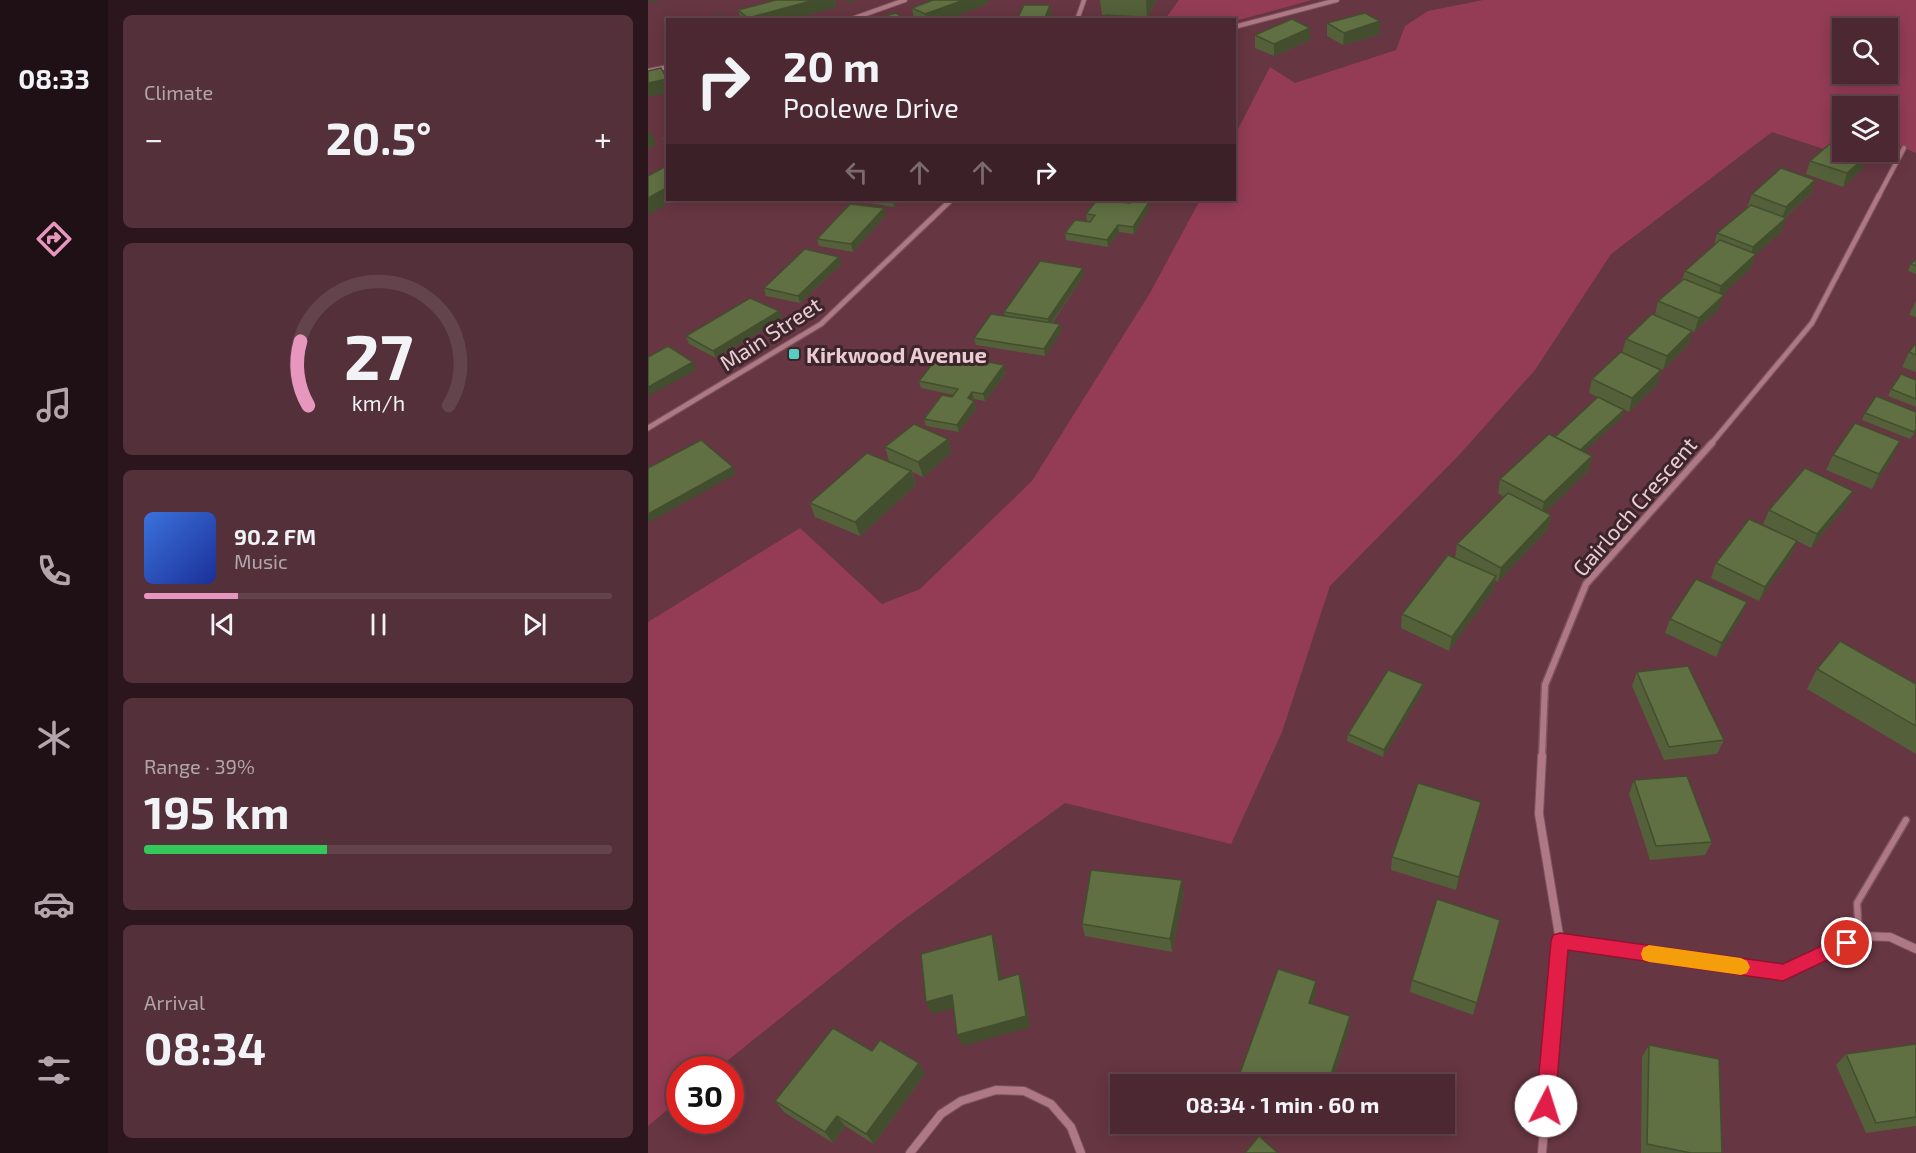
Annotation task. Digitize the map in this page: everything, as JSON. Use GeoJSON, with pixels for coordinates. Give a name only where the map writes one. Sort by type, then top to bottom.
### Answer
{"type":"FeatureCollection","features":[{"type":"Feature","properties":{"kind":"street"},"geometry":{"type":"LineString","coordinates":[[855,18],[905,0]]}},
{"type":"Feature","properties":{"kind":"street"},"geometry":{"type":"LineString","coordinates":[[1078,18],[1084,0]]}},
{"type":"Feature","properties":{"kind":"street"},"geometry":{"type":"LineString","coordinates":[[1236,26],[1337,0]]}},
{"type":"Feature","properties":{"kind":"street"},"geometry":{"type":"LineString","coordinates":[[648,71],[666,67]]}},
{"type":"Feature","properties":{"kind":"street","name":"Gairloch Crescent"},"geometry":{"type":"LineString","coordinates":[[1542,1153],[1560,941],[1539,814],[1545,685],[1586,584],[1683,478],[1812,323],[1904,147]]}},
{"type":"Feature","properties":{"kind":"street","name":"Main Street"},"geometry":{"type":"LineString","coordinates":[[648,428],[821,324],[950,201]]}},
{"type":"Feature","properties":{"kind":"street"},"geometry":{"type":"LineString","coordinates":[[1560,941],[1783,973],[1859,936],[1890,937],[1916,949]]}},
{"type":"Feature","properties":{"kind":"street"},"geometry":{"type":"LineString","coordinates":[[910,1153],[941,1114],[961,1101],[996,1090],[1024,1091],[1051,1104],[1071,1127],[1081,1153]]}},
{"type":"Feature","properties":{"kind":"lane"},"geometry":{"type":"LineString","coordinates":[[1859,936],[1857,903],[1906,820]]}},
{"type":"Feature","properties":{"kind":"shaded area"},"geometry":{"type":"Polygon","coordinates":[[[1179,0],[1312,0],[1236,21],[1236,18],[1166,18],[1179,0]]]}},
{"type":"Feature","properties":{"kind":"shaded area"},"geometry":{"type":"Polygon","coordinates":[[[1483,0],[1916,0],[1916,153],[1898,146],[1898,96],[1832,96],[1832,152],[1772,132],[1611,254],[1535,370],[1460,454],[1330,586],[1282,732],[1231,844],[1065,803],[899,923],[733,1056],[666,1056],[666,1111],[648,1126],[648,622],[800,528],[882,604],[920,589],[1032,481],[1150,293],[1199,201],[1236,201],[1236,133],[1270,67],[1295,83],[1396,50],[1405,26],[1428,11],[1483,0]]]}},
{"type":"Feature","properties":{"kind":"building"},"geometry":{"type":"Polygon","coordinates":[[[776,0],[814,0],[748,18],[738,10],[776,0]]]}},
{"type":"Feature","properties":{"kind":"building"},"geometry":{"type":"Polygon","coordinates":[[[933,0],[964,0],[925,14],[912,8],[933,0]]]}},
{"type":"Feature","properties":{"kind":"building"},"geometry":{"type":"Polygon","coordinates":[[[1024,5],[1050,5],[1045,18],[1018,18],[1024,5]]]}},
{"type":"Feature","properties":{"kind":"building"},"geometry":{"type":"Polygon","coordinates":[[[896,13],[902,18],[878,18],[896,13]]]}},
{"type":"Feature","properties":{"kind":"building"},"geometry":{"type":"Polygon","coordinates":[[[1365,13],[1380,21],[1344,33],[1327,23],[1365,13]]]}},
{"type":"Feature","properties":{"kind":"building"},"geometry":{"type":"Polygon","coordinates":[[[1106,15],[1139,17],[1139,18],[1104,18],[1106,15]]]}},
{"type":"Feature","properties":{"kind":"building"},"geometry":{"type":"Polygon","coordinates":[[[1292,19],[1310,28],[1274,44],[1255,35],[1292,19]]]}},
{"type":"Feature","properties":{"kind":"building"},"geometry":{"type":"Polygon","coordinates":[[[661,68],[666,79],[648,83],[648,71],[661,68]]]}},
{"type":"Feature","properties":{"kind":"building"},"geometry":{"type":"Polygon","coordinates":[[[1832,142],[1832,162],[1860,162],[1847,173],[1810,161],[1832,142]]]}},
{"type":"Feature","properties":{"kind":"building"},"geometry":{"type":"Polygon","coordinates":[[[666,166],[666,188],[648,198],[648,176],[666,166]]]}},
{"type":"Feature","properties":{"kind":"building"},"geometry":{"type":"Polygon","coordinates":[[[1781,168],[1815,180],[1786,207],[1752,194],[1781,168]]]}},
{"type":"Feature","properties":{"kind":"building"},"geometry":{"type":"Polygon","coordinates":[[[1096,201],[1149,202],[1133,227],[1118,225],[1107,240],[1065,233],[1075,220],[1090,222],[1095,215],[1086,214],[1096,201]]]}},
{"type":"Feature","properties":{"kind":"building"},"geometry":{"type":"Polygon","coordinates":[[[850,204],[884,208],[851,244],[817,239],[850,204]]]}},
{"type":"Feature","properties":{"kind":"building"},"geometry":{"type":"Polygon","coordinates":[[[1751,205],[1786,218],[1753,247],[1717,233],[1751,205]]]}},
{"type":"Feature","properties":{"kind":"building"},"geometry":{"type":"Polygon","coordinates":[[[1720,240],[1756,254],[1721,286],[1685,271],[1720,240]]]}},
{"type":"Feature","properties":{"kind":"building"},"geometry":{"type":"Polygon","coordinates":[[[805,249],[839,257],[798,296],[764,288],[805,249]]]}},
{"type":"Feature","properties":{"kind":"building"},"geometry":{"type":"Polygon","coordinates":[[[1040,261],[1083,268],[1048,319],[1004,312],[1040,261]]]}},
{"type":"Feature","properties":{"kind":"building"},"geometry":{"type":"Polygon","coordinates":[[[1684,279],[1724,295],[1699,318],[1658,301],[1684,279]]]}},
{"type":"Feature","properties":{"kind":"building"},"geometry":{"type":"Polygon","coordinates":[[[750,298],[779,311],[713,351],[686,336],[750,298]]]}},
{"type":"Feature","properties":{"kind":"building"},"geometry":{"type":"Polygon","coordinates":[[[991,314],[1060,324],[1044,349],[974,338],[991,314]]]}},
{"type":"Feature","properties":{"kind":"building"},"geometry":{"type":"Polygon","coordinates":[[[1652,314],[1692,331],[1667,356],[1626,339],[1652,314]]]}},
{"type":"Feature","properties":{"kind":"building"},"geometry":{"type":"Polygon","coordinates":[[[1916,343],[1916,355],[1909,352],[1916,343]]]}},
{"type":"Feature","properties":{"kind":"building"},"geometry":{"type":"Polygon","coordinates":[[[668,346],[693,362],[648,387],[648,357],[668,346]]]}},
{"type":"Feature","properties":{"kind":"building"},"geometry":{"type":"Polygon","coordinates":[[[1621,352],[1661,370],[1632,398],[1592,379],[1621,352]]]}},
{"type":"Feature","properties":{"kind":"building"},"geometry":{"type":"Polygon","coordinates":[[[941,353],[1004,365],[983,394],[972,392],[968,398],[974,401],[957,425],[924,419],[942,395],[952,397],[958,389],[919,381],[941,353]]]}},
{"type":"Feature","properties":{"kind":"building"},"geometry":{"type":"Polygon","coordinates":[[[1901,374],[1916,380],[1916,399],[1891,389],[1901,374]]]}},
{"type":"Feature","properties":{"kind":"building"},"geometry":{"type":"Polygon","coordinates":[[[1876,396],[1916,412],[1914,432],[1865,413],[1876,396]]]}},
{"type":"Feature","properties":{"kind":"building"},"geometry":{"type":"Polygon","coordinates":[[[1598,397],[1624,410],[1580,450],[1555,437],[1598,397]]]}},
{"type":"Feature","properties":{"kind":"building"},"geometry":{"type":"Polygon","coordinates":[[[1855,423],[1900,441],[1879,474],[1833,455],[1855,423]]]}},
{"type":"Feature","properties":{"kind":"building"},"geometry":{"type":"Polygon","coordinates":[[[914,424],[948,439],[918,462],[885,447],[914,424]]]}},
{"type":"Feature","properties":{"kind":"building"},"geometry":{"type":"Polygon","coordinates":[[[1549,434],[1592,456],[1544,502],[1500,479],[1549,434]]]}},
{"type":"Feature","properties":{"kind":"building"},"geometry":{"type":"Polygon","coordinates":[[[701,440],[733,467],[648,514],[648,468],[701,440]]]}},
{"type":"Feature","properties":{"kind":"building"},"geometry":{"type":"Polygon","coordinates":[[[867,453],[911,471],[855,522],[810,503],[867,453]]]}},
{"type":"Feature","properties":{"kind":"building"},"geometry":{"type":"Polygon","coordinates":[[[1805,468],[1853,491],[1817,534],[1769,510],[1805,468]]]}},
{"type":"Feature","properties":{"kind":"building"},"geometry":{"type":"Polygon","coordinates":[[[1508,493],[1551,515],[1501,568],[1457,544],[1508,493]]]}},
{"type":"Feature","properties":{"kind":"building"},"geometry":{"type":"Polygon","coordinates":[[[1749,519],[1797,541],[1765,587],[1716,563],[1749,519]]]}},
{"type":"Feature","properties":{"kind":"building"},"geometry":{"type":"Polygon","coordinates":[[[1448,555],[1496,576],[1452,637],[1402,614],[1448,555]]]}},
{"type":"Feature","properties":{"kind":"building"},"geometry":{"type":"Polygon","coordinates":[[[1696,579],[1747,602],[1722,643],[1670,619],[1696,579]]]}},
{"type":"Feature","properties":{"kind":"building"},"geometry":{"type":"Polygon","coordinates":[[[1840,641],[1916,684],[1916,726],[1817,669],[1840,641]]]}},
{"type":"Feature","properties":{"kind":"building"},"geometry":{"type":"Polygon","coordinates":[[[1688,666],[1724,740],[1669,747],[1637,672],[1688,666]]]}},
{"type":"Feature","properties":{"kind":"building"},"geometry":{"type":"Polygon","coordinates":[[[1388,670],[1423,684],[1384,750],[1348,734],[1388,670]]]}},
{"type":"Feature","properties":{"kind":"building"},"geometry":{"type":"Polygon","coordinates":[[[1687,776],[1712,842],[1656,846],[1634,780],[1687,776]]]}},
{"type":"Feature","properties":{"kind":"building"},"geometry":{"type":"Polygon","coordinates":[[[1418,783],[1481,802],[1459,877],[1392,857],[1418,783]]]}},
{"type":"Feature","properties":{"kind":"building"},"geometry":{"type":"Polygon","coordinates":[[[1091,870],[1182,880],[1170,939],[1082,924],[1091,870]]]}},
{"type":"Feature","properties":{"kind":"building"},"geometry":{"type":"Polygon","coordinates":[[[1437,899],[1500,920],[1477,1003],[1412,980],[1437,899]]]}},
{"type":"Feature","properties":{"kind":"building"},"geometry":{"type":"Polygon","coordinates":[[[992,934],[999,980],[1019,974],[1026,1016],[957,1035],[952,995],[926,1002],[921,954],[992,934]]]}},
{"type":"Feature","properties":{"kind":"building"},"geometry":{"type":"Polygon","coordinates":[[[1278,969],[1316,981],[1309,1003],[1350,1016],[1331,1074],[1240,1073],[1278,969]]]}},
{"type":"Feature","properties":{"kind":"building"},"geometry":{"type":"Polygon","coordinates":[[[833,1028],[872,1051],[880,1040],[919,1063],[866,1134],[837,1116],[825,1132],[775,1101],[833,1028]]]}},
{"type":"Feature","properties":{"kind":"building"},"geometry":{"type":"Polygon","coordinates":[[[1916,1044],[1916,1117],[1876,1123],[1846,1054],[1916,1044]]]}},
{"type":"Feature","properties":{"kind":"building"},"geometry":{"type":"Polygon","coordinates":[[[1649,1045],[1719,1059],[1722,1153],[1691,1153],[1647,1144],[1649,1045]]]}},
{"type":"Feature","properties":{"kind":"building"},"geometry":{"type":"Polygon","coordinates":[[[1259,1136],[1278,1153],[1245,1153],[1259,1136]]]}},
{"type":"Feature","properties":{"kind":"slow traffic"},"geometry":{"type":"LineString","coordinates":[[1649,954],[1741,967]]}},
{"type":"Feature","properties":{"kind":"place","name":"Kirkwood Avenue"},"geometry":{"type":"Point","coordinates":[794,354]}},
{"type":"Feature","properties":{"kind":"route"},"geometry":{"type":"LineString","coordinates":[[1546,1106],[1560,941],[1783,973],[1847,943]]}}]}
